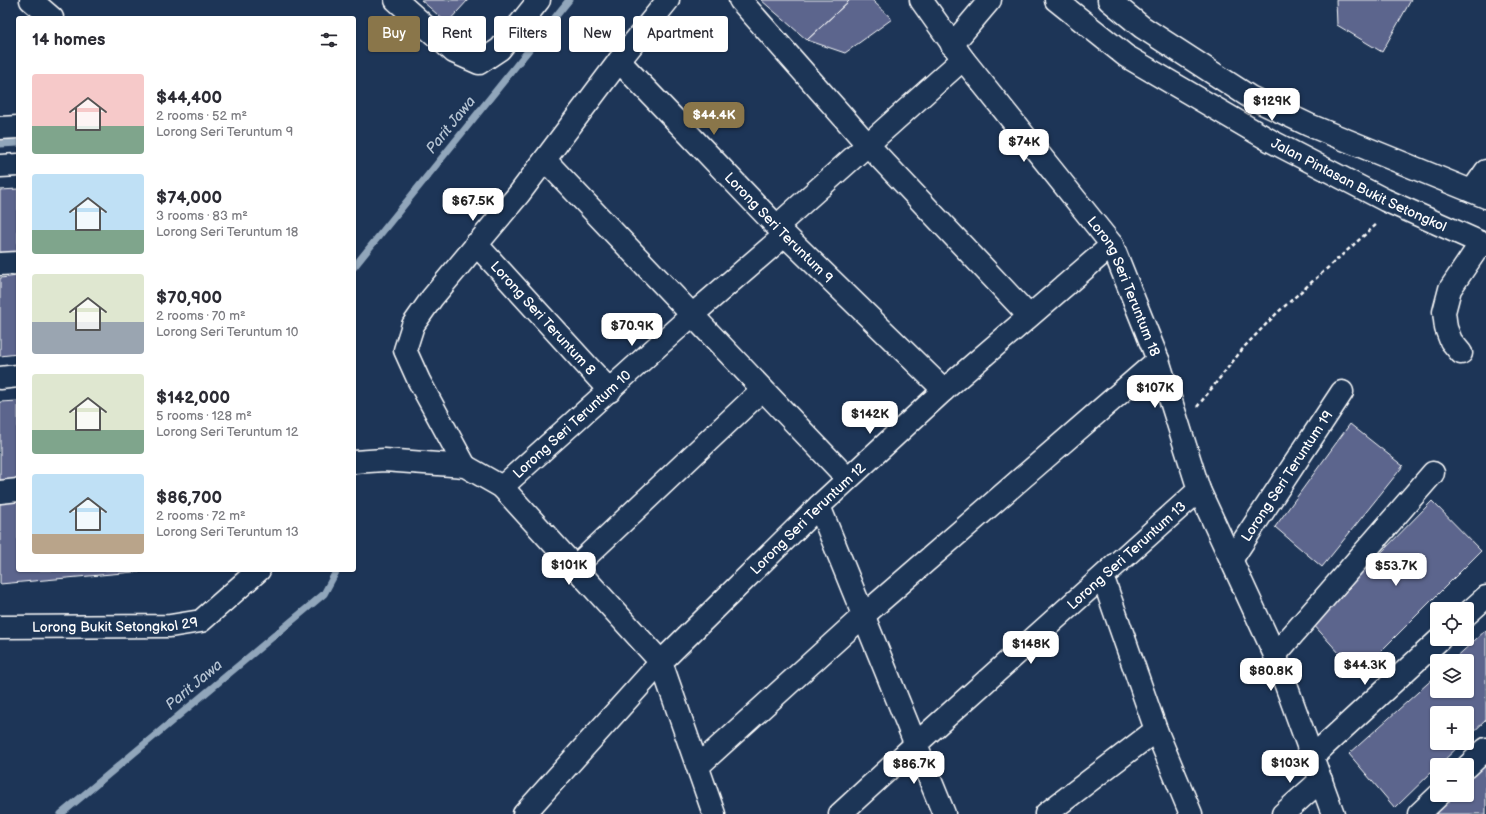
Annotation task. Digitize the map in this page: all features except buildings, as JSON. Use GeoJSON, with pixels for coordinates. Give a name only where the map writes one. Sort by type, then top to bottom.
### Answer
{"type":"FeatureCollection","features":[{"type":"Feature","properties":{"kind":"street"},"geometry":{"type":"LineString","coordinates":[[31,0],[50,16]]}},
{"type":"Feature","properties":{"kind":"street"},"geometry":{"type":"LineString","coordinates":[[396,0],[454,52],[479,63],[500,49],[538,0]]}},
{"type":"Feature","properties":{"kind":"street"},"geometry":{"type":"LineString","coordinates":[[465,466],[419,381],[405,350],[413,325],[432,298],[545,160],[619,61],[668,0]]}},
{"type":"Feature","properties":{"kind":"street"},"geometry":{"type":"LineString","coordinates":[[740,0],[868,145],[1029,316]]}},
{"type":"Feature","properties":{"kind":"street","name":"Lorong Seri Teruntum 18"},"geometry":{"type":"LineString","coordinates":[[921,0],[958,52],[1112,245],[1158,360],[1199,490],[1275,655],[1332,814]]}},
{"type":"Feature","properties":{"kind":"street","name":"Lorong Seri Teruntum 10"},"geometry":{"type":"LineString","coordinates":[[502,487],[610,391],[691,316],[868,145],[958,52],[990,0]]}},
{"type":"Feature","properties":{"kind":"street","name":"Jalan Pintasan Bukit Setongkol"},"geometry":{"type":"LineString","coordinates":[[1056,0],[1126,56],[1271,141],[1398,206],[1483,244]]}},
{"type":"Feature","properties":{"kind":"street"},"geometry":{"type":"LineString","coordinates":[[1109,0],[1142,27],[1250,97],[1309,125],[1479,194],[1486,171]]}},
{"type":"Feature","properties":{"kind":"street","name":"Lorong Seri Teruntum 9"},"geometry":{"type":"LineString","coordinates":[[619,61],[781,230],[944,390]]}},
{"type":"Feature","properties":{"kind":"street"},"geometry":{"type":"LineString","coordinates":[[0,128],[16,127]]}},
{"type":"Feature","properties":{"kind":"street"},"geometry":{"type":"LineString","coordinates":[[545,160],[691,316],[848,479]]}},
{"type":"Feature","properties":{"kind":"street"},"geometry":{"type":"LineString","coordinates":[[0,166],[16,165]]}},
{"type":"Feature","properties":{"kind":"street","name":"Lorong Seri Teruntum 8"},"geometry":{"type":"LineString","coordinates":[[476,244],[610,391]]}},
{"type":"Feature","properties":{"kind":"street"},"geometry":{"type":"LineString","coordinates":[[1461,353],[1450,341],[1446,328],[1444,312],[1450,289],[1483,244]]}},
{"type":"Feature","properties":{"kind":"street","name":"Lorong Seri Teruntum 12"},"geometry":{"type":"LineString","coordinates":[[524,814],[661,662],[819,506],[944,390],[1112,245]]}},
{"type":"Feature","properties":{"kind":"street"},"geometry":{"type":"LineString","coordinates":[[0,264],[16,263]]}},
{"type":"Feature","properties":{"kind":"street"},"geometry":{"type":"LineString","coordinates":[[698,766],[863,616],[1158,360]]}},
{"type":"Feature","properties":{"kind":"street"},"geometry":{"type":"LineString","coordinates":[[0,378],[16,376]]}},
{"type":"Feature","properties":{"kind":"street"},"geometry":{"type":"LineString","coordinates":[[575,567],[762,390]]}},
{"type":"Feature","properties":{"kind":"street","name":"Lorong Seri Teruntum 19"},"geometry":{"type":"LineString","coordinates":[[1231,560],[1342,392]]}},
{"type":"Feature","properties":{"kind":"street"},"geometry":{"type":"LineString","coordinates":[[356,462],[384,460],[465,466],[502,487],[661,662],[714,814]]}},
{"type":"Feature","properties":{"kind":"street"},"geometry":{"type":"LineString","coordinates":[[1275,655],[1433,473]]}},
{"type":"Feature","properties":{"kind":"street"},"geometry":{"type":"LineString","coordinates":[[0,492],[16,490]]}},
{"type":"Feature","properties":{"kind":"street","name":"Lorong Seri Teruntum 13"},"geometry":{"type":"LineString","coordinates":[[840,814],[1199,490]]}},
{"type":"Feature","properties":{"kind":"street"},"geometry":{"type":"LineString","coordinates":[[819,506],[944,814]]}},
{"type":"Feature","properties":{"kind":"street","name":"Lorong Bukit Setongkol 29"},"geometry":{"type":"LineString","coordinates":[[0,627],[170,626],[202,620],[257,572]]}},
{"type":"Feature","properties":{"kind":"street"},"geometry":{"type":"LineString","coordinates":[[1102,578],[1156,730],[1191,814]]}},
{"type":"Feature","properties":{"kind":"street"},"geometry":{"type":"LineString","coordinates":[[1474,607],[1486,596]]}},
{"type":"Feature","properties":{"kind":"street"},"geometry":{"type":"LineString","coordinates":[[1312,757],[1432,646]]}},
{"type":"Feature","properties":{"kind":"street"},"geometry":{"type":"LineString","coordinates":[[1046,814],[1156,730]]}},
{"type":"Feature","properties":{"kind":"street"},"geometry":{"type":"LineString","coordinates":[[1474,760],[1486,749]]}},
{"type":"Feature","properties":{"kind":"street"},"geometry":{"type":"LineString","coordinates":[[1283,814],[1320,780]]}},
{"type":"Feature","properties":{"kind":"street"},"geometry":{"type":"LineString","coordinates":[[1419,814],[1432,802]]}},
{"type":"Feature","properties":{"kind":"path"},"geometry":{"type":"LineString","coordinates":[[1180,429],[1245,346],[1277,313],[1398,206]]}},
{"type":"Feature","properties":{"kind":"waterway","name":"Parit Jawa"},"geometry":{"type":"LineString","coordinates":[[356,265],[569,0]]}},
{"type":"Feature","properties":{"kind":"waterway"},"geometry":{"type":"LineString","coordinates":[[0,144],[16,143]]}},
{"type":"Feature","properties":{"kind":"waterway","name":"Parit Jawa"},"geometry":{"type":"LineString","coordinates":[[61,814],[324,594],[336,572]]}}]}
